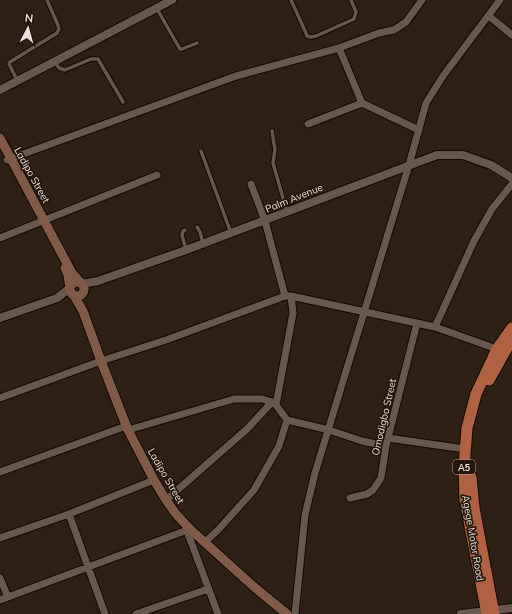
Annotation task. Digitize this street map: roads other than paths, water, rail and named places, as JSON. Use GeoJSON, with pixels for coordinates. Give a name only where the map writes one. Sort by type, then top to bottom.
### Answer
{"type":"FeatureCollection","features":[{"type":"Feature","properties":{"kind":"highway","name":"Agege Motor Road"},"geometry":{"type":"LineString","coordinates":[[490,612],[465,500],[465,449],[467,428],[476,394],[497,349],[512,328]]}},
{"type":"Feature","properties":{"kind":"highway","name":"Agege Motor Road"},"geometry":{"type":"LineString","coordinates":[[490,612],[470,474],[472,444],[478,407],[489,380],[512,339]]}},
{"type":"Feature","properties":{"kind":"main road","name":"Ladipo Street"},"geometry":{"type":"LineString","coordinates":[[0,138],[9,159],[43,221],[72,273],[83,287],[83,311]]}},
{"type":"Feature","properties":{"kind":"main road","name":"Ladipo Street"},"geometry":{"type":"LineString","coordinates":[[0,146],[9,159]]}},
{"type":"Feature","properties":{"kind":"main road","name":"Ladipo Street"},"geometry":{"type":"LineString","coordinates":[[43,221],[68,275],[72,291],[83,311],[127,428],[166,500],[189,530],[205,542],[252,586],[287,614]]}},
{"type":"Feature","properties":{"kind":"main road"},"geometry":{"type":"LineString","coordinates":[[72,291],[76,296],[80,295],[83,287]]}},
{"type":"Feature","properties":{"kind":"street"},"geometry":{"type":"LineString","coordinates":[[0,90],[160,4],[172,0]]}},
{"type":"Feature","properties":{"kind":"street"},"geometry":{"type":"LineString","coordinates":[[9,159],[236,76],[339,48],[379,33],[394,30],[406,22],[422,0]]}},
{"type":"Feature","properties":{"kind":"street"},"geometry":{"type":"LineString","coordinates":[[295,614],[305,516],[315,473],[409,165],[426,104],[443,76],[500,0]]}},
{"type":"Feature","properties":{"kind":"street"},"geometry":{"type":"LineString","coordinates":[[489,16],[512,35]]}},
{"type":"Feature","properties":{"kind":"street"},"geometry":{"type":"LineString","coordinates":[[339,48],[362,103],[419,130]]}},
{"type":"Feature","properties":{"kind":"street"},"geometry":{"type":"LineString","coordinates":[[308,124],[362,103]]}},
{"type":"Feature","properties":{"kind":"street","name":"Palm Avenue"},"geometry":{"type":"LineString","coordinates":[[83,287],[265,221],[437,155],[463,155],[491,165],[512,178]]}},
{"type":"Feature","properties":{"kind":"street"},"geometry":{"type":"LineString","coordinates":[[0,238],[157,175]]}},
{"type":"Feature","properties":{"kind":"street"},"geometry":{"type":"LineString","coordinates":[[166,500],[274,404],[293,313],[265,221],[251,184]]}},
{"type":"Feature","properties":{"kind":"street"},"geometry":{"type":"LineString","coordinates":[[435,327],[474,241],[492,209],[512,184]]}},
{"type":"Feature","properties":{"kind":"street"},"geometry":{"type":"LineString","coordinates":[[0,318],[57,298],[72,291]]}},
{"type":"Feature","properties":{"kind":"street"},"geometry":{"type":"LineString","coordinates":[[0,398],[288,296],[435,327],[497,349]]}},
{"type":"Feature","properties":{"kind":"street","name":"Omodigbo Street"},"geometry":{"type":"LineString","coordinates":[[350,498],[367,494],[373,490],[381,478],[386,446],[417,323]]}},
{"type":"Feature","properties":{"kind":"street"},"geometry":{"type":"LineString","coordinates":[[0,472],[127,428],[234,399],[262,399],[274,404],[287,420],[328,430],[362,441],[386,446]]}},
{"type":"Feature","properties":{"kind":"street"},"geometry":{"type":"LineString","coordinates":[[205,542],[218,530],[254,490],[279,446],[287,420]]}},
{"type":"Feature","properties":{"kind":"street"},"geometry":{"type":"LineString","coordinates":[[388,438],[465,449]]}},
{"type":"Feature","properties":{"kind":"street"},"geometry":{"type":"LineString","coordinates":[[0,538],[69,514],[154,480]]}},
{"type":"Feature","properties":{"kind":"street"},"geometry":{"type":"LineString","coordinates":[[69,514],[105,614]]}},
{"type":"Feature","properties":{"kind":"street"},"geometry":{"type":"LineString","coordinates":[[0,600],[189,530],[218,614]]}},
{"type":"Feature","properties":{"kind":"street"},"geometry":{"type":"LineString","coordinates":[[0,578],[8,597]]}},
{"type":"Feature","properties":{"kind":"street"},"geometry":{"type":"LineString","coordinates":[[136,614],[208,588]]}},
{"type":"Feature","properties":{"kind":"street"},"geometry":{"type":"LineString","coordinates":[[461,614],[490,612],[512,608]]}},
{"type":"Feature","properties":{"kind":"lane"},"geometry":{"type":"LineString","coordinates":[[17,80],[10,62],[57,33],[59,29],[47,0]]}},
{"type":"Feature","properties":{"kind":"lane"},"geometry":{"type":"LineString","coordinates":[[291,0],[307,36],[311,37],[354,19],[356,12],[351,0]]}},
{"type":"Feature","properties":{"kind":"lane"},"geometry":{"type":"LineString","coordinates":[[160,4],[180,49],[182,50],[197,43]]}},
{"type":"Feature","properties":{"kind":"lane"},"geometry":{"type":"LineString","coordinates":[[54,61],[59,68],[65,70],[91,59],[98,59],[123,102]]}},
{"type":"Feature","properties":{"kind":"lane"},"geometry":{"type":"LineString","coordinates":[[272,131],[275,150],[273,163],[286,212]]}},
{"type":"Feature","properties":{"kind":"lane"},"geometry":{"type":"LineString","coordinates":[[201,151],[231,233]]}},
{"type":"Feature","properties":{"kind":"lane"},"geometry":{"type":"LineString","coordinates":[[197,228],[200,232],[203,244]]}},
{"type":"Feature","properties":{"kind":"lane"},"geometry":{"type":"LineString","coordinates":[[185,230],[183,231],[182,235],[186,250]]}}]}
